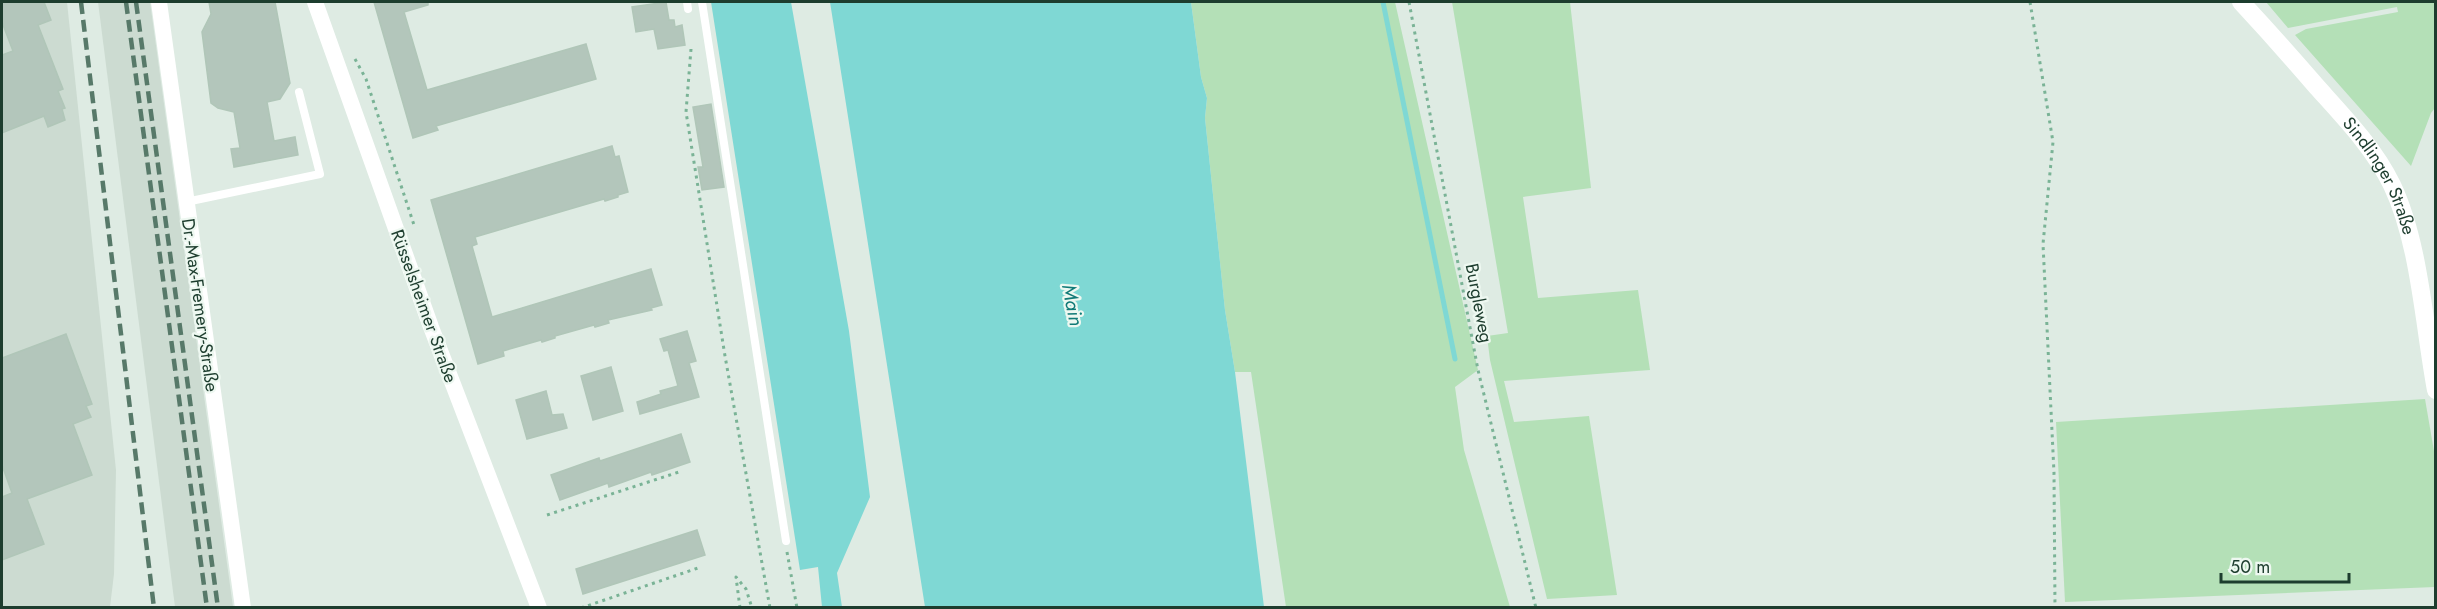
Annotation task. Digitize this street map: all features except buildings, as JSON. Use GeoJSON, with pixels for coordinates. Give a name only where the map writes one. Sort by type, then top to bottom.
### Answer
{"type":"FeatureCollection","features":[{"type":"Feature","properties":{"kind":"street","name":"Dr.-Max-Fremery-Straße"},"geometry":{"type":"LineString","coordinates":[[159,2],[243,608]]}},
{"type":"Feature","properties":{"kind":"street","name":"Rüsselsheimer Straße"},"geometry":{"type":"LineString","coordinates":[[315,2],[431,327],[539,608]]}},
{"type":"Feature","properties":{"kind":"street","name":"Sindlinger Straße"},"geometry":{"type":"LineString","coordinates":[[2241,2],[2340,112],[2378,161],[2392,185],[2404,219],[2414,259],[2434,367],[2436,390]]}},
{"type":"Feature","properties":{"kind":"lane"},"geometry":{"type":"LineString","coordinates":[[702,2],[786,541]]}},
{"type":"Feature","properties":{"kind":"lane"},"geometry":{"type":"LineString","coordinates":[[186,202],[320,174],[299,92]]}},
{"type":"Feature","properties":{"kind":"path","name":"Burgleweg"},"geometry":{"type":"LineString","coordinates":[[1409,2],[1478,370],[1536,608]]}},
{"type":"Feature","properties":{"kind":"path"},"geometry":{"type":"LineString","coordinates":[[2030,2],[2053,142],[2043,244],[2054,473],[2055,608]]}},
{"type":"Feature","properties":{"kind":"path"},"geometry":{"type":"LineString","coordinates":[[691,49],[686,112],[725,356],[770,607],[765,607]]}},
{"type":"Feature","properties":{"kind":"path"},"geometry":{"type":"LineString","coordinates":[[351,53],[366,79],[416,229]]}},
{"type":"Feature","properties":{"kind":"path"},"geometry":{"type":"LineString","coordinates":[[548,515],[682,471]]}},
{"type":"Feature","properties":{"kind":"path"},"geometry":{"type":"LineString","coordinates":[[786,541],[797,608]]}},
{"type":"Feature","properties":{"kind":"path"},"geometry":{"type":"LineString","coordinates":[[581,608],[698,568]]}},
{"type":"Feature","properties":{"kind":"path"},"geometry":{"type":"LineString","coordinates":[[740,608],[736,577],[746,589],[752,608]]}},
{"type":"Feature","properties":{"kind":"shaded area"},"geometry":{"type":"Polygon","coordinates":[[[2,2],[67,2],[116,470],[114,574],[110,607],[2,607],[2,2]]]}},
{"type":"Feature","properties":{"kind":"shaded area"},"geometry":{"type":"Polygon","coordinates":[[[98,2],[150,2],[233,607],[175,607],[98,2]]]}},
{"type":"Feature","properties":{"kind":"green space"},"geometry":{"type":"Polygon","coordinates":[[[1191,2],[1395,2],[1478,370],[1455,387],[1464,450],[1510,607],[1286,607],[1251,372],[1235,372],[1225,310],[1205,118],[1207,98],[1201,77],[1191,2]]]}},
{"type":"Feature","properties":{"kind":"green space"},"geometry":{"type":"Polygon","coordinates":[[[1452,2],[1570,2],[1591,188],[1523,197],[1538,298],[1638,290],[1650,370],[1504,381],[1514,422],[1589,416],[1617,595],[1547,599],[1490,360],[1487,336],[1508,333],[1452,2]]]}},
{"type":"Feature","properties":{"kind":"green space"},"geometry":{"type":"Polygon","coordinates":[[[2266,2],[2435,2],[2435,108],[2411,166],[2295,35],[2306,29],[2398,12],[2397,7],[2288,28],[2266,2]]]}},
{"type":"Feature","properties":{"kind":"green space"},"geometry":{"type":"Polygon","coordinates":[[[2425,399],[2435,457],[2435,587],[2065,602],[2056,422],[2425,399]]]}},
{"type":"Feature","properties":{"kind":"water"},"geometry":{"type":"Polygon","coordinates":[[[711,2],[791,2],[849,331],[870,497],[837,573],[842,607],[822,607],[818,567],[800,570],[711,2]]]}},
{"type":"Feature","properties":{"kind":"water","name":"Main"},"geometry":{"type":"Polygon","coordinates":[[[830,2],[1191,2],[1201,77],[1207,98],[1205,118],[1225,310],[1235,372],[1264,607],[925,607],[830,2]]]}},
{"type":"Feature","properties":{"kind":"waterway"},"geometry":{"type":"LineString","coordinates":[[1383,2],[1455,359]]}},
{"type":"Feature","properties":{"kind":"railway"},"geometry":{"type":"LineString","coordinates":[[81,2],[154,608]]}},
{"type":"Feature","properties":{"kind":"railway"},"geometry":{"type":"LineString","coordinates":[[126,2],[207,608]]}},
{"type":"Feature","properties":{"kind":"railway"},"geometry":{"type":"LineString","coordinates":[[136,2],[218,608]]}}]}
